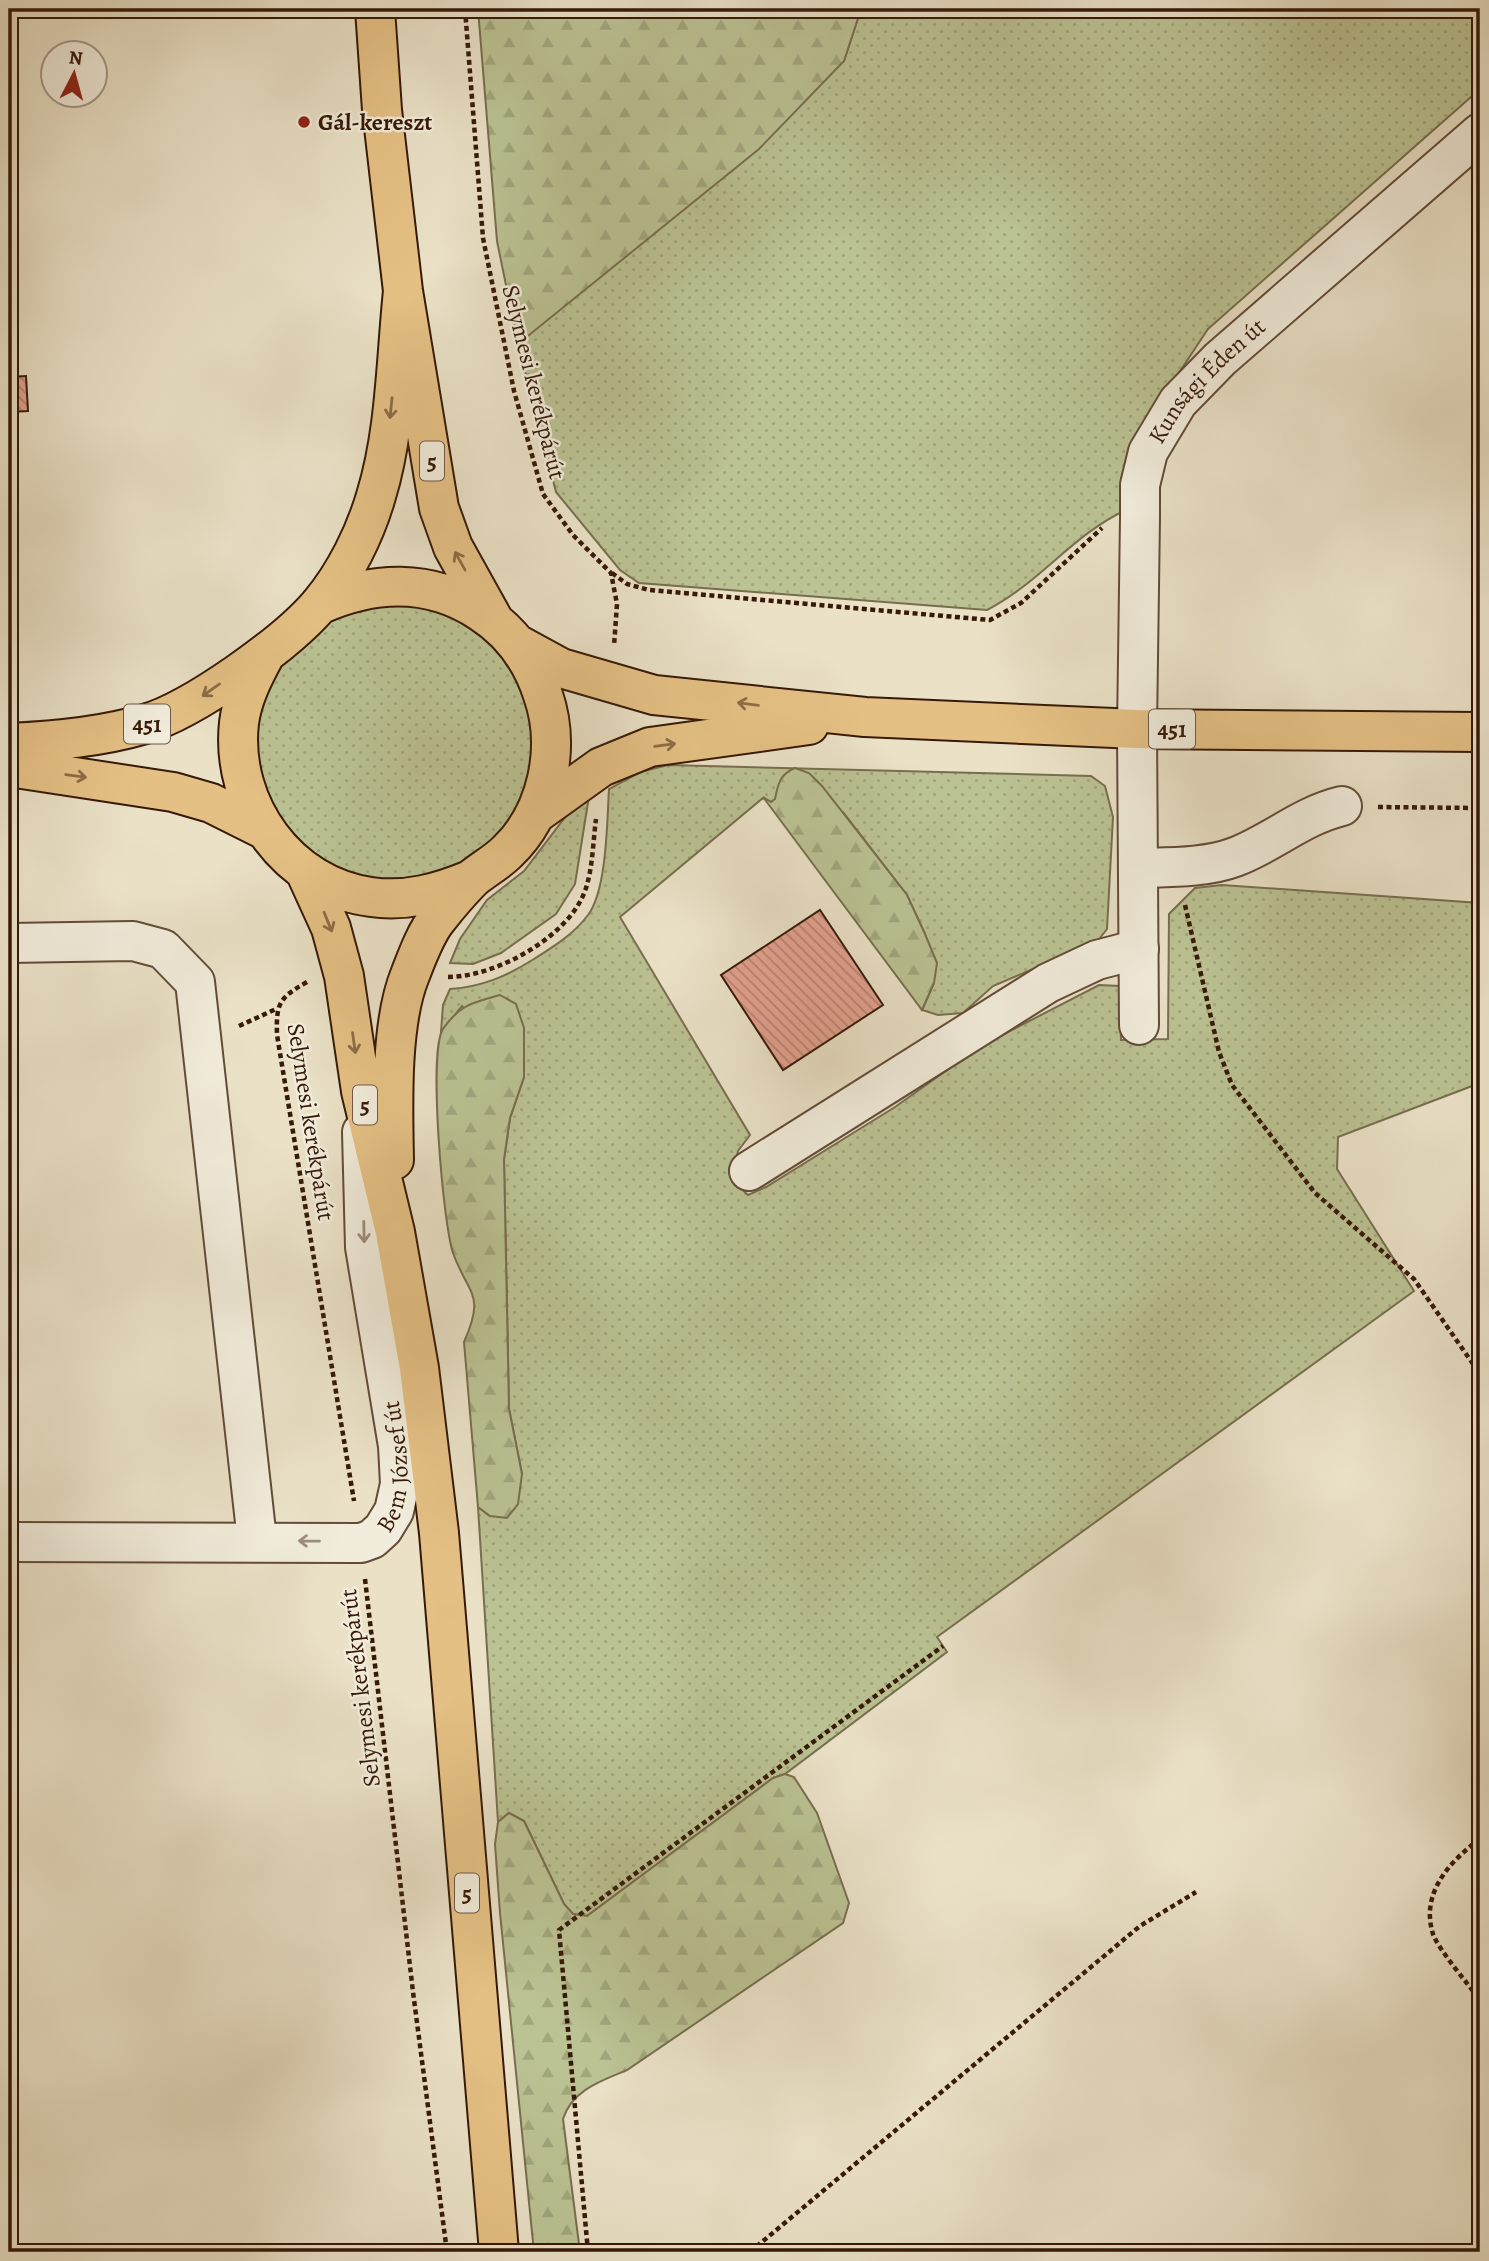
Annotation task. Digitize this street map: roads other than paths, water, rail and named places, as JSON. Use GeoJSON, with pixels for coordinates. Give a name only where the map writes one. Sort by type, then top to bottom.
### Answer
{"type":"FeatureCollection","features":[{"type":"Feature","properties":{"kind":"main road","name":"5"},"geometry":{"type":"LineString","coordinates":[[375,9],[382,110],[403,291],[439,508],[453,547],[541,686],[548,709],[552,745],[547,781],[534,815],[508,851],[474,878],[435,920],[409,978],[401,1013],[393,1099],[395,1233]]}},
{"type":"Feature","properties":{"kind":"main road","name":"5"},"geometry":{"type":"LineString","coordinates":[[403,291],[390,418],[376,496],[349,561],[319,605],[267,651],[249,685],[239,722],[239,760],[247,797],[265,830],[305,871],[336,888],[370,897],[406,898],[441,892],[474,878]]}},
{"type":"Feature","properties":{"kind":"main road","name":"5"},"geometry":{"type":"LineString","coordinates":[[319,605],[348,593],[378,587],[409,586],[468,603],[506,632]]}},
{"type":"Feature","properties":{"kind":"main road","name":"451"},"geometry":{"type":"LineString","coordinates":[[506,632],[561,668],[654,695],[865,717],[1137,729],[1480,732]]}},
{"type":"Feature","properties":{"kind":"main road","name":"451"},"geometry":{"type":"LineString","coordinates":[[9,743],[91,737],[148,724],[200,698],[267,651]]}},
{"type":"Feature","properties":{"kind":"main road","name":"451"},"geometry":{"type":"LineString","coordinates":[[534,815],[601,768],[650,747],[865,717]]}},
{"type":"Feature","properties":{"kind":"main road"},"geometry":{"type":"LineString","coordinates":[[9,767],[173,792],[211,803],[265,830]]}},
{"type":"Feature","properties":{"kind":"main road","name":"5"},"geometry":{"type":"LineString","coordinates":[[305,871],[331,928],[344,976],[361,1091],[395,1233],[419,1368],[439,1533],[499,2252]]}},
{"type":"Feature","properties":{"kind":"street","name":"Kunsági Éden út"},"geometry":{"type":"LineString","coordinates":[[1139,1025],[1139,949],[1156,867],[1137,729],[1140,485],[1148,452],[1178,402],[1220,359],[1480,133]]}},
{"type":"Feature","properties":{"kind":"street"},"geometry":{"type":"LineString","coordinates":[[1156,867],[1232,858],[1262,845],[1314,813],[1342,806]]}},
{"type":"Feature","properties":{"kind":"street"},"geometry":{"type":"LineString","coordinates":[[9,932],[132,941],[163,949],[195,982],[257,1540]]}},
{"type":"Feature","properties":{"kind":"street"},"geometry":{"type":"LineString","coordinates":[[9,943],[132,941]]}},
{"type":"Feature","properties":{"kind":"street"},"geometry":{"type":"LineString","coordinates":[[749,1171],[1048,983],[1097,960],[1139,949]]}},
{"type":"Feature","properties":{"kind":"street","name":"Bem József út"},"geometry":{"type":"LineString","coordinates":[[9,1542],[257,1540],[361,1543],[372,1539],[383,1530],[394,1511],[400,1484],[398,1446],[365,1247],[361,1091]]}},
{"type":"Feature","properties":{"kind":"place","name":"Gál-kereszt"},"geometry":{"type":"Point","coordinates":[304,122]}}]}
